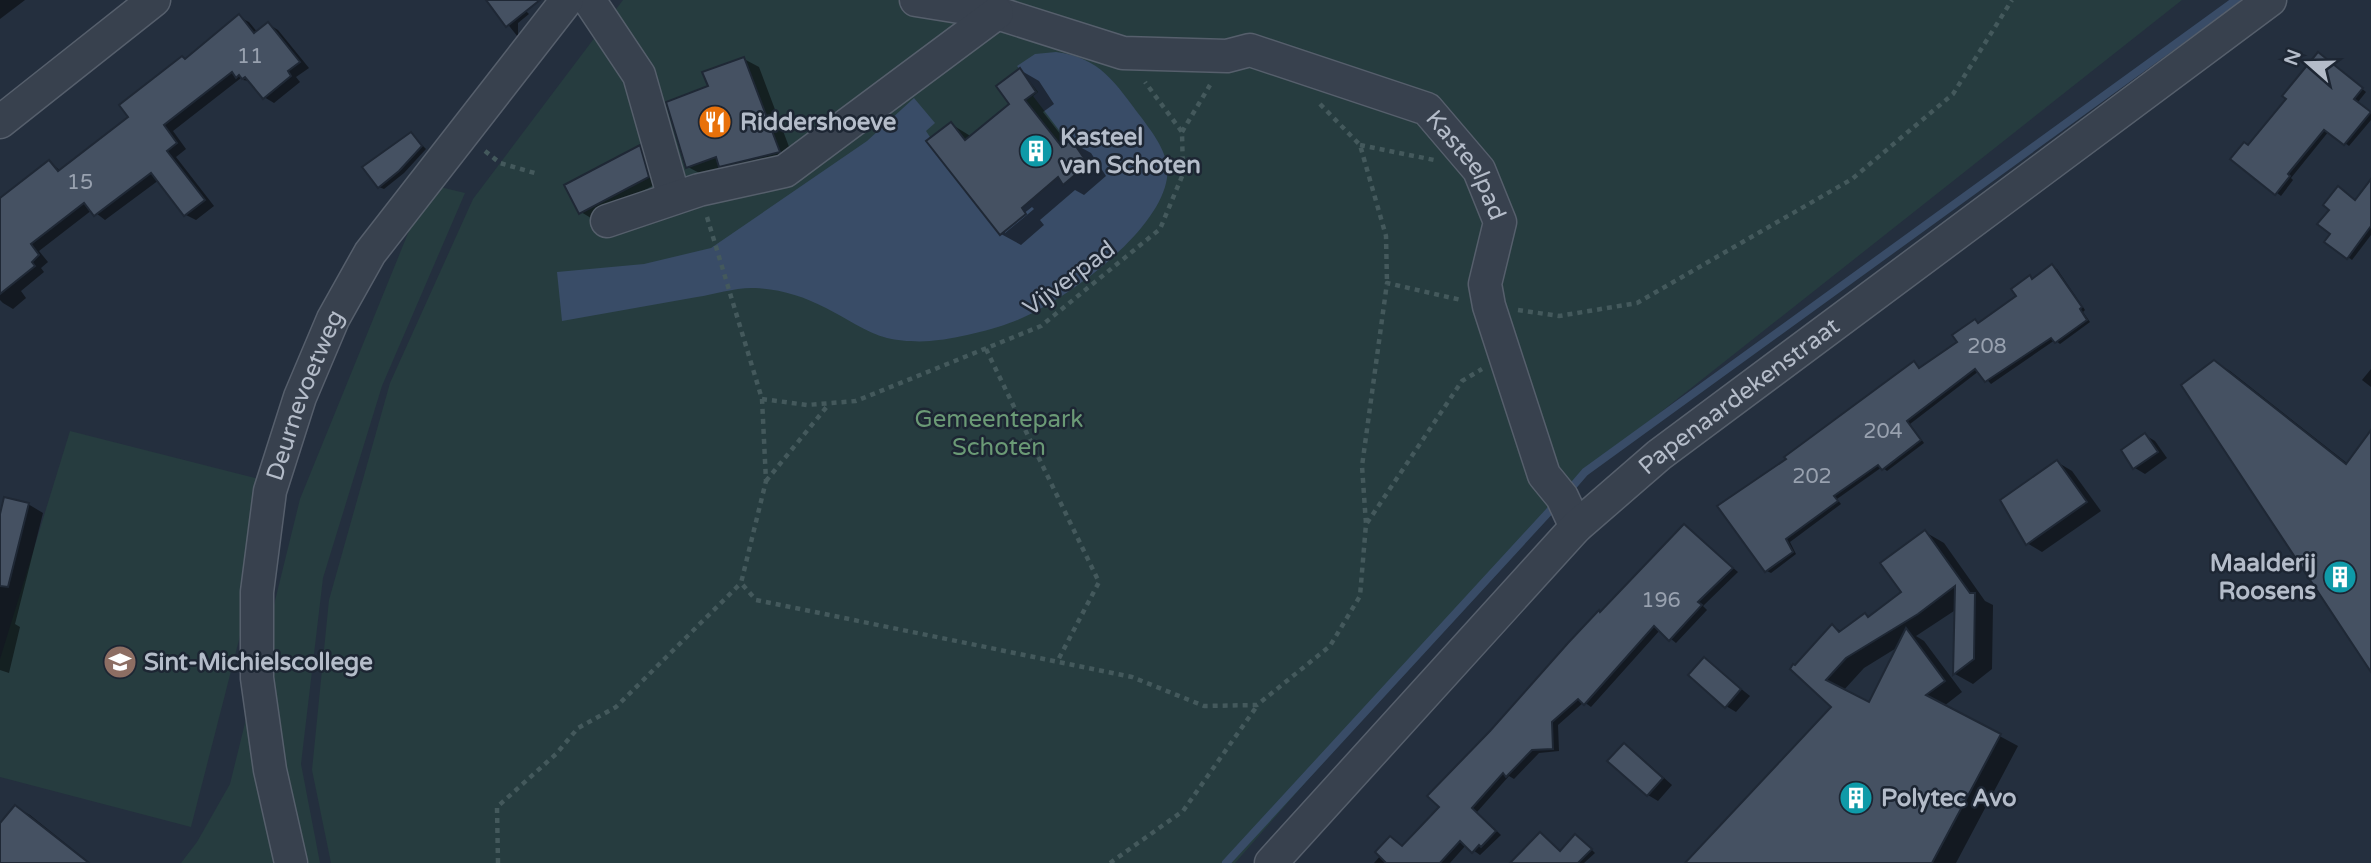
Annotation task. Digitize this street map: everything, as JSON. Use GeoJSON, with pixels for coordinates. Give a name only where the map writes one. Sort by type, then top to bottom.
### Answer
{"type":"FeatureCollection","features":[{"type":"Feature","properties":{"kind":"street"},"geometry":{"type":"LineString","coordinates":[[0,122],[154,0]]}},
{"type":"Feature","properties":{"kind":"street","name":"Deurnevoetweg"},"geometry":{"type":"LineString","coordinates":[[291,863],[270,770],[257,678],[257,592],[270,491],[300,397],[333,319],[370,253],[567,0]]}},
{"type":"Feature","properties":{"kind":"street"},"geometry":{"type":"LineString","coordinates":[[589,0],[639,75],[674,198]]}},
{"type":"Feature","properties":{"kind":"street","name":"Kasteelpad"},"geometry":{"type":"LineString","coordinates":[[916,0],[997,13],[1123,53],[1227,55],[1250,50],[1427,109],[1479,170],[1500,222],[1485,284],[1489,306],[1544,475],[1569,513]]}},
{"type":"Feature","properties":{"kind":"street","name":"Papenaardekenstraat"},"geometry":{"type":"LineString","coordinates":[[1271,863],[1569,513],[1659,454],[2270,0]]}},
{"type":"Feature","properties":{"kind":"street"},"geometry":{"type":"LineString","coordinates":[[607,221],[699,190],[785,171],[997,13]]}},
{"type":"Feature","properties":{"kind":"path"},"geometry":{"type":"LineString","coordinates":[[1387,283],[1489,306],[1559,316],[1637,303],[1852,179],[1953,94],[2012,0]]}},
{"type":"Feature","properties":{"kind":"path"},"geometry":{"type":"LineString","coordinates":[[1123,53],[1182,132],[1227,55]]}},
{"type":"Feature","properties":{"kind":"path"},"geometry":{"type":"LineString","coordinates":[[463,132],[500,163],[538,174]]}},
{"type":"Feature","properties":{"kind":"path","name":"Vijverpad"},"geometry":{"type":"LineString","coordinates":[[762,398],[807,405],[856,401],[1041,326],[1160,229],[1183,174],[1182,132]]}},
{"type":"Feature","properties":{"kind":"path"},"geometry":{"type":"LineString","coordinates":[[1110,863],[1183,811],[1257,705],[1330,646],[1360,596],[1366,524],[1362,466],[1387,283],[1386,236],[1360,145],[1479,170]]}},
{"type":"Feature","properties":{"kind":"path"},"geometry":{"type":"LineString","coordinates":[[498,863],[497,807],[556,754],[578,728],[616,707],[741,583],[766,481],[762,398],[716,246]]}},
{"type":"Feature","properties":{"kind":"path"},"geometry":{"type":"LineString","coordinates":[[986,348],[1099,582],[1057,662]]}},
{"type":"Feature","properties":{"kind":"path"},"geometry":{"type":"LineString","coordinates":[[1366,524],[1462,381],[1505,355]]}},
{"type":"Feature","properties":{"kind":"path"},"geometry":{"type":"LineString","coordinates":[[766,481],[830,403]]}},
{"type":"Feature","properties":{"kind":"path"},"geometry":{"type":"LineString","coordinates":[[741,583],[756,600],[1132,677],[1204,706],[1257,705]]}},
{"type":"Feature","properties":{"kind":"green space","name":"Gemeentepark Schoten"},"geometry":{"type":"Polygon","coordinates":[[[623,0],[2182,0],[1585,472],[1421,650],[1235,863],[331,863],[312,770],[329,600],[390,383],[473,199],[623,0]]]}},
{"type":"Feature","properties":{"kind":"green space"},"geometry":{"type":"Polygon","coordinates":[[[428,184],[465,193],[382,386],[323,578],[301,764],[320,863],[181,863],[197,842],[230,784],[300,499],[428,184]]]}},
{"type":"Feature","properties":{"kind":"green space","name":"Sint-Michielscollege"},"geometry":{"type":"Polygon","coordinates":[[[70,431],[279,484],[191,827],[0,777],[0,659],[70,431]]]}},
{"type":"Feature","properties":{"kind":"water"},"geometry":{"type":"Polygon","coordinates":[[[1056,52],[1071,55],[1096,66],[1115,83],[1160,145],[1166,161],[1167,178],[1160,199],[1148,220],[1130,240],[1086,279],[1041,308],[1013,322],[990,329],[925,341],[887,338],[863,329],[809,300],[755,288],[562,321],[557,272],[644,264],[711,248],[867,141],[914,98],[935,123],[926,131],[930,137],[926,141],[1000,235],[1026,214],[1022,208],[1058,177],[1064,185],[1088,164],[1033,96],[1038,92],[1017,66],[1035,54],[1056,52]]]}},
{"type":"Feature","properties":{"kind":"building"},"geometry":{"type":"Polygon","coordinates":[[[486,0],[540,0],[506,27],[486,0]]]}},
{"type":"Feature","properties":{"kind":"building"},"geometry":{"type":"Polygon","coordinates":[[[239,14],[254,33],[268,22],[300,62],[288,71],[291,76],[263,99],[245,77],[242,79],[239,75],[236,78],[232,72],[164,125],[177,143],[167,151],[205,200],[184,216],[151,173],[94,216],[84,203],[31,244],[39,255],[32,262],[35,266],[0,294],[0,198],[49,160],[58,171],[128,117],[119,105],[182,56],[185,59],[239,14]]]}},
{"type":"Feature","properties":{"kind":"building"},"geometry":{"type":"Polygon","coordinates":[[[2318,52],[2363,88],[2354,99],[2371,112],[2344,145],[2324,130],[2288,174],[2290,176],[2275,195],[2230,159],[2244,142],[2248,145],[2286,99],[2282,96],[2318,52]]]}},
{"type":"Feature","properties":{"kind":"building"},"geometry":{"type":"Polygon","coordinates":[[[744,57],[780,152],[719,167],[716,157],[686,168],[666,102],[708,86],[702,72],[744,57]]]}},
{"type":"Feature","properties":{"kind":"building","name":"Kasteel van Schoten"},"geometry":{"type":"Polygon","coordinates":[[[1020,68],[1036,92],[1025,100],[1062,147],[1071,139],[1088,164],[1063,185],[1058,177],[1022,208],[1026,214],[1000,235],[926,141],[951,122],[965,140],[1009,104],[996,86],[1020,68]]]}},
{"type":"Feature","properties":{"kind":"building"},"geometry":{"type":"Polygon","coordinates":[[[411,132],[422,146],[399,171],[378,188],[362,167],[411,132]]]}},
{"type":"Feature","properties":{"kind":"building"},"geometry":{"type":"Polygon","coordinates":[[[640,145],[649,177],[579,214],[564,185],[640,145]]]}},
{"type":"Feature","properties":{"kind":"building"},"geometry":{"type":"Polygon","coordinates":[[[2371,179],[2371,226],[2347,259],[2324,242],[2330,234],[2317,224],[2329,210],[2323,205],[2338,186],[2355,200],[2371,179]]]}},
{"type":"Feature","properties":{"kind":"building"},"geometry":{"type":"Polygon","coordinates":[[[2052,264],[2082,307],[2080,309],[2087,320],[2055,343],[2051,338],[1985,382],[1975,369],[1907,421],[1921,440],[1882,470],[1878,465],[1834,496],[1838,501],[1786,539],[1793,552],[1765,572],[1717,506],[1786,459],[1784,457],[1914,361],[1919,368],[1957,342],[1952,335],[1975,319],[1978,323],[2016,296],[2011,289],[2030,275],[2032,279],[2052,264]]]}},
{"type":"Feature","properties":{"kind":"building","name":"Maalderij Roosens"},"geometry":{"type":"Polygon","coordinates":[[[2214,360],[2346,464],[2371,430],[2371,672],[2181,385],[2214,360]]]}},
{"type":"Feature","properties":{"kind":"building"},"geometry":{"type":"Polygon","coordinates":[[[2145,433],[2158,452],[2133,469],[2121,450],[2145,433]]]}},
{"type":"Feature","properties":{"kind":"building"},"geometry":{"type":"Polygon","coordinates":[[[2057,460],[2087,502],[2026,545],[2000,500],[2057,460]]]}},
{"type":"Feature","properties":{"kind":"building"},"geometry":{"type":"Polygon","coordinates":[[[4,497],[29,503],[8,587],[0,586],[0,514],[4,497]]]}},
{"type":"Feature","properties":{"kind":"building"},"geometry":{"type":"Polygon","coordinates":[[[1684,524],[1733,568],[1698,602],[1702,605],[1669,641],[1654,626],[1584,705],[1578,699],[1552,722],[1553,749],[1532,750],[1506,777],[1503,773],[1472,808],[1496,831],[1481,847],[1479,845],[1472,853],[1460,841],[1440,863],[1386,863],[1375,852],[1390,836],[1402,846],[1439,807],[1427,796],[1490,731],[1599,610],[1600,612],[1684,524]]]}},
{"type":"Feature","properties":{"kind":"building","name":"Polytec Avo"},"geometry":{"type":"Polygon","coordinates":[[[1925,530],[1970,593],[1975,593],[1974,659],[1953,675],[1955,586],[1918,614],[1846,658],[1826,680],[1869,702],[1906,628],[1945,681],[1926,695],[2001,734],[1932,863],[1685,863],[1831,707],[1790,669],[1793,664],[1795,665],[1832,624],[1839,632],[1865,613],[1868,617],[1901,592],[1880,563],[1925,530]]]}},
{"type":"Feature","properties":{"kind":"building"},"geometry":{"type":"Polygon","coordinates":[[[1704,657],[1741,689],[1725,708],[1688,675],[1704,657]]]}},
{"type":"Feature","properties":{"kind":"building"},"geometry":{"type":"Polygon","coordinates":[[[1624,743],[1663,778],[1647,796],[1607,761],[1624,743]]]}},
{"type":"Feature","properties":{"kind":"building"},"geometry":{"type":"Polygon","coordinates":[[[15,805],[89,863],[0,863],[0,823],[15,805]]]}},
{"type":"Feature","properties":{"kind":"building"},"geometry":{"type":"Polygon","coordinates":[[[1540,832],[1560,851],[1575,834],[1592,849],[1578,863],[1510,863],[1540,832]]]}},
{"type":"Feature","properties":{"kind":"waterway"},"geometry":{"type":"LineString","coordinates":[[1566,494],[1585,472],[2236,0]]}},
{"type":"Feature","properties":{"kind":"waterway"},"geometry":{"type":"LineString","coordinates":[[1226,863],[1557,503]]}},
{"type":"Feature","properties":{"kind":"place","name":"Riddershoeve"},"geometry":{"type":"Point","coordinates":[715,122]}},
{"type":"Feature","properties":{"kind":"place","name":"Kasteel van Schoten"},"geometry":{"type":"Point","coordinates":[1036,151]}},
{"type":"Feature","properties":{"kind":"place","name":"Maalderij Roosens"},"geometry":{"type":"Point","coordinates":[2340,577]}},
{"type":"Feature","properties":{"kind":"place","name":"Sint-Michielscollege"},"geometry":{"type":"Point","coordinates":[120,662]}},
{"type":"Feature","properties":{"kind":"place","name":"Polytec Avo"},"geometry":{"type":"Point","coordinates":[1856,798]}}]}
